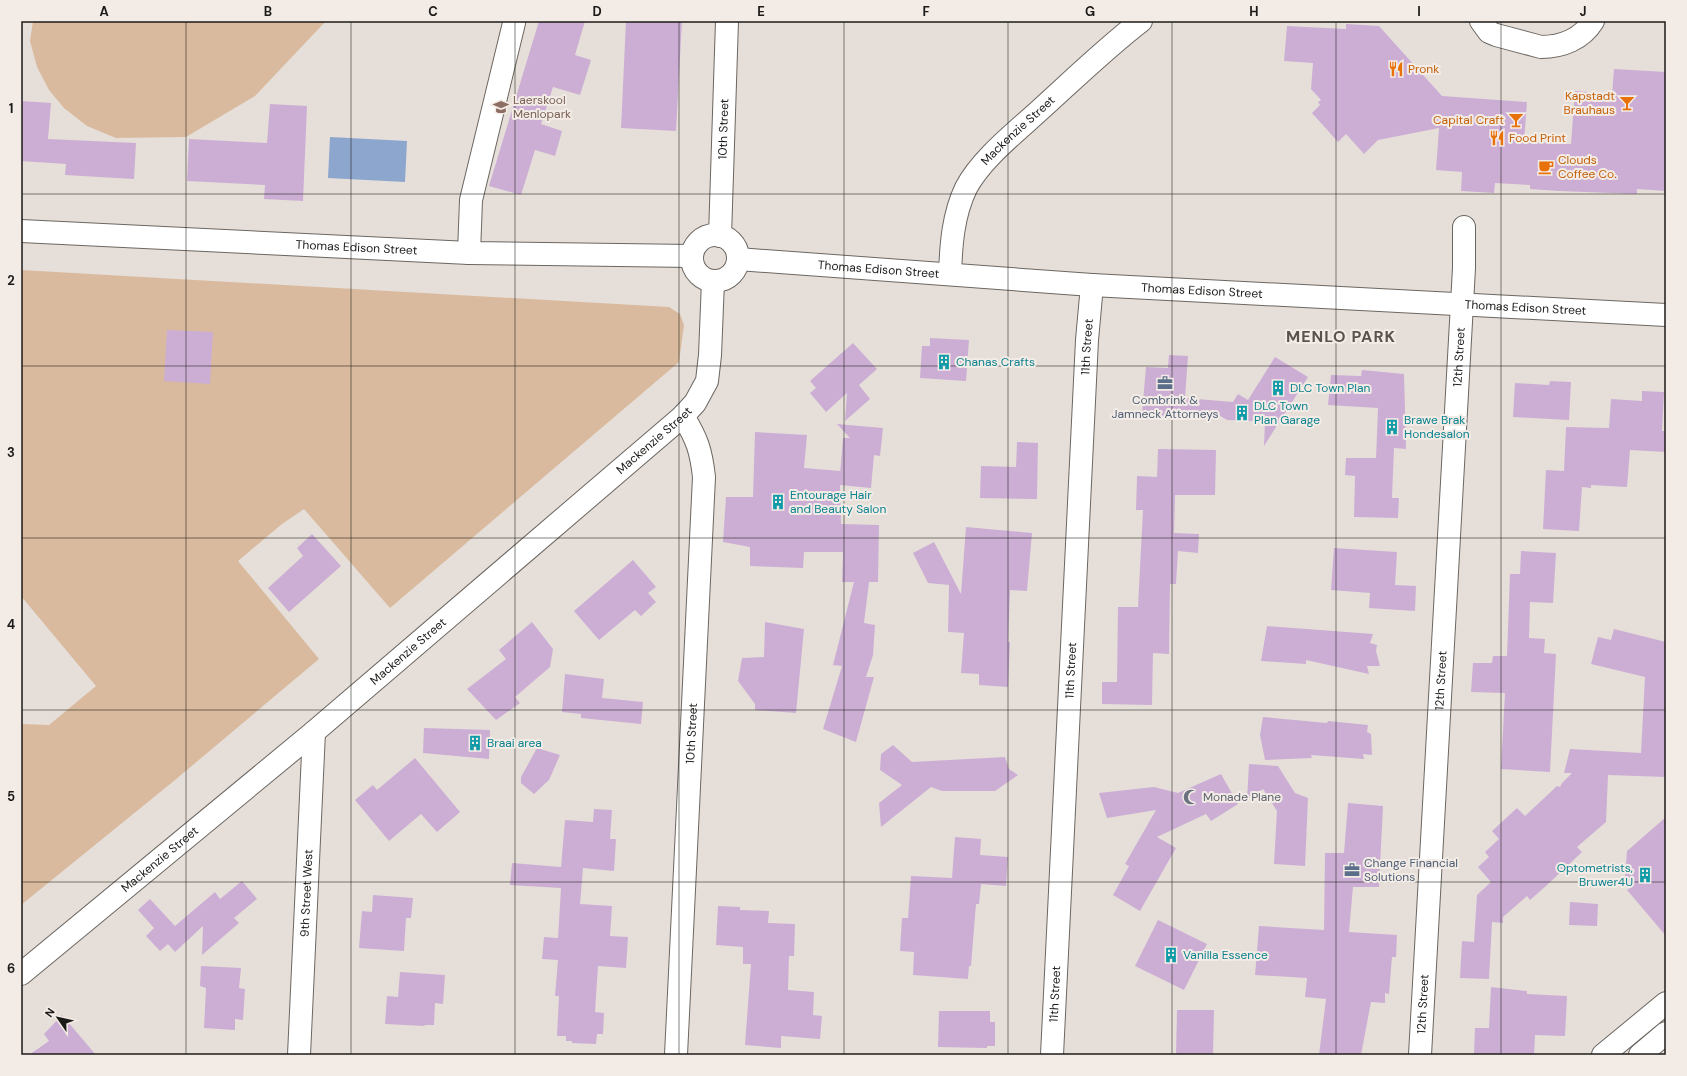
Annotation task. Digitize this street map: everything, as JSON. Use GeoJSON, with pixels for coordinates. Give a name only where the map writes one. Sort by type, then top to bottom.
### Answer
{"type":"FeatureCollection","features":[{"type":"Feature","properties":{"kind":"street","name":"10th Street"},"geometry":{"type":"LineString","coordinates":[[720,236],[727,21]]}},
{"type":"Feature","properties":{"kind":"street","name":"Mackenzie Street"},"geometry":{"type":"LineString","coordinates":[[950,274],[951,249],[956,216],[966,189],[973,177],[1011,136],[1118,29],[1141,21]]}},
{"type":"Feature","properties":{"kind":"street"},"geometry":{"type":"LineString","coordinates":[[1481,21],[1489,32],[1541,47],[1548,47],[1574,40],[1582,34],[1593,21]]}},
{"type":"Feature","properties":{"kind":"street"},"geometry":{"type":"LineString","coordinates":[[469,253],[470,200],[514,23]]}},
{"type":"Feature","properties":{"kind":"street","name":"12th Street"},"geometry":{"type":"LineString","coordinates":[[1420,1055],[1462,305],[1465,247],[1464,227]]}},
{"type":"Feature","properties":{"kind":"street","name":"Thomas Edison Street"},"geometry":{"type":"LineString","coordinates":[[21,231],[469,253],[692,256]]}},
{"type":"Feature","properties":{"kind":"street"},"geometry":{"type":"LineString","coordinates":[[713,235],[727,239],[733,244],[738,259],[732,273],[727,278],[713,281],[705,279],[695,270],[692,256],[694,248],[705,237],[713,235]]}},
{"type":"Feature","properties":{"kind":"street","name":"Thomas Edison Street"},"geometry":{"type":"LineString","coordinates":[[738,259],[1092,285],[1666,315]]}},
{"type":"Feature","properties":{"kind":"street","name":"Mackenzie Street"},"geometry":{"type":"LineString","coordinates":[[21,974],[314,732],[683,416],[696,403],[707,381],[710,355],[713,281]]}},
{"type":"Feature","properties":{"kind":"street","name":"11th Street"},"geometry":{"type":"LineString","coordinates":[[1052,1055],[1087,340],[1092,285]]}},
{"type":"Feature","properties":{"kind":"street","name":"10th Street"},"geometry":{"type":"LineString","coordinates":[[676,1055],[704,477],[701,450],[683,416]]}},
{"type":"Feature","properties":{"kind":"street","name":"9th Street West"},"geometry":{"type":"LineString","coordinates":[[299,1055],[314,732]]}},
{"type":"Feature","properties":{"kind":"street"},"geometry":{"type":"LineString","coordinates":[[1603,1055],[1666,1003]]}},
{"type":"Feature","properties":{"kind":"street"},"geometry":{"type":"LineString","coordinates":[[1640,1055],[1666,1033]]}},
{"type":"Feature","properties":{"kind":"shaded area"},"geometry":{"type":"Polygon","coordinates":[[[33,21],[326,21],[255,96],[186,137],[116,138],[87,126],[64,108],[49,90],[37,67],[30,41],[33,21]]]}},
{"type":"Feature","properties":{"kind":"shaded area"},"geometry":{"type":"Polygon","coordinates":[[[21,270],[669,307],[680,314],[684,325],[679,362],[390,608],[304,509],[282,524],[238,561],[319,659],[175,780],[21,905],[21,724],[49,725],[96,686],[21,596],[21,270]]]}},
{"type":"Feature","properties":{"kind":"water"},"geometry":{"type":"Polygon","coordinates":[[[330,137],[407,141],[405,182],[328,178],[330,137]]]}},
{"type":"Feature","properties":{"kind":"building"},"geometry":{"type":"Polygon","coordinates":[[[539,21],[585,21],[575,55],[591,60],[580,95],[553,87],[541,124],[562,131],[555,156],[535,150],[521,195],[489,186],[539,21]]]}},
{"type":"Feature","properties":{"kind":"building"},"geometry":{"type":"Polygon","coordinates":[[[626,21],[682,21],[676,131],[621,128],[626,21]]]}},
{"type":"Feature","properties":{"kind":"building"},"geometry":{"type":"Polygon","coordinates":[[[1346,24],[1379,26],[1442,96],[1527,102],[1524,142],[1571,144],[1575,91],[1612,94],[1614,69],[1666,72],[1666,191],[1637,189],[1637,194],[1559,191],[1530,189],[1530,185],[1495,183],[1494,193],[1461,191],[1462,172],[1436,170],[1439,128],[1378,140],[1364,154],[1346,134],[1338,142],[1312,113],[1320,105],[1318,102],[1321,100],[1311,89],[1313,63],[1284,61],[1287,26],[1346,29],[1346,24]]]}},
{"type":"Feature","properties":{"kind":"building"},"geometry":{"type":"Polygon","coordinates":[[[21,101],[51,103],[48,139],[136,143],[134,179],[65,175],[66,164],[21,161],[21,101]]]}},
{"type":"Feature","properties":{"kind":"building"},"geometry":{"type":"Polygon","coordinates":[[[270,104],[307,106],[303,201],[264,199],[265,185],[187,181],[189,139],[267,143],[270,104]]]}},
{"type":"Feature","properties":{"kind":"building"},"geometry":{"type":"Polygon","coordinates":[[[167,330],[213,332],[210,384],[164,381],[167,330]]]}},
{"type":"Feature","properties":{"kind":"building","name":"Chanas Crafts"},"geometry":{"type":"Polygon","coordinates":[[[930,338],[969,340],[966,381],[920,378],[922,346],[930,346],[930,338]]]}},
{"type":"Feature","properties":{"kind":"building"},"geometry":{"type":"Polygon","coordinates":[[[853,343],[877,369],[859,385],[870,399],[845,421],[847,393],[826,412],[810,393],[816,388],[810,381],[853,343]]]}},
{"type":"Feature","properties":{"kind":"building"},"geometry":{"type":"Polygon","coordinates":[[[1169,355],[1188,356],[1185,398],[1233,402],[1238,394],[1248,400],[1275,357],[1308,377],[1264,446],[1265,421],[1256,415],[1252,421],[1227,420],[1217,414],[1217,419],[1142,414],[1146,367],[1168,368],[1169,355]]]}},
{"type":"Feature","properties":{"kind":"building"},"geometry":{"type":"Polygon","coordinates":[[[1362,370],[1404,374],[1406,449],[1394,448],[1392,498],[1399,498],[1398,518],[1354,517],[1355,476],[1345,475],[1346,458],[1376,458],[1378,408],[1328,405],[1331,375],[1361,376],[1362,370]]]}},
{"type":"Feature","properties":{"kind":"building"},"geometry":{"type":"Polygon","coordinates":[[[1550,381],[1571,382],[1569,420],[1513,417],[1515,383],[1549,385],[1550,381]]]}},
{"type":"Feature","properties":{"kind":"building"},"geometry":{"type":"Polygon","coordinates":[[[1642,391],[1664,392],[1662,431],[1666,431],[1666,452],[1630,450],[1627,487],[1591,485],[1591,488],[1582,487],[1579,531],[1543,529],[1546,470],[1564,471],[1566,427],[1609,428],[1611,399],[1642,401],[1642,391]]]}},
{"type":"Feature","properties":{"kind":"building"},"geometry":{"type":"Polygon","coordinates":[[[837,424],[883,428],[880,456],[874,455],[871,488],[840,485],[841,524],[879,525],[878,582],[869,582],[864,623],[875,625],[873,655],[866,677],[874,677],[856,742],[823,729],[842,666],[833,665],[854,582],[842,582],[843,552],[804,552],[803,568],[750,566],[750,547],[723,542],[726,497],[753,497],[755,432],[807,435],[804,468],[840,471],[840,474],[843,438],[850,438],[837,424]]]}},
{"type":"Feature","properties":{"kind":"building"},"geometry":{"type":"Polygon","coordinates":[[[1017,442],[1038,443],[1037,499],[980,498],[981,466],[1016,467],[1017,442]]]}},
{"type":"Feature","properties":{"kind":"building"},"geometry":{"type":"Polygon","coordinates":[[[1158,449],[1216,450],[1215,495],[1175,495],[1174,533],[1199,534],[1198,553],[1178,551],[1176,584],[1170,584],[1169,654],[1153,653],[1152,705],[1102,704],[1102,682],[1117,682],[1118,607],[1138,607],[1143,510],[1136,510],[1137,476],[1157,477],[1158,449]]]}},
{"type":"Feature","properties":{"kind":"building"},"geometry":{"type":"Polygon","coordinates":[[[966,527],[1032,533],[1027,591],[1010,590],[1008,687],[979,685],[979,674],[961,673],[964,633],[948,632],[949,585],[928,583],[913,553],[934,542],[961,594],[966,527]]]}},
{"type":"Feature","properties":{"kind":"building"},"geometry":{"type":"Polygon","coordinates":[[[312,534],[341,566],[289,612],[268,588],[303,556],[297,548],[312,534]]]}},
{"type":"Feature","properties":{"kind":"building"},"geometry":{"type":"Polygon","coordinates":[[[1334,548],[1397,552],[1395,585],[1416,586],[1415,611],[1369,608],[1370,593],[1331,590],[1334,548]]]}},
{"type":"Feature","properties":{"kind":"building"},"geometry":{"type":"Polygon","coordinates":[[[1521,551],[1556,553],[1553,603],[1530,602],[1529,638],[1545,639],[1544,653],[1556,654],[1550,772],[1501,769],[1505,693],[1471,692],[1473,663],[1492,663],[1493,656],[1507,656],[1510,574],[1520,574],[1521,551]]]}},
{"type":"Feature","properties":{"kind":"building"},"geometry":{"type":"Polygon","coordinates":[[[633,560],[656,587],[648,593],[656,602],[641,616],[635,610],[599,640],[574,611],[633,560]]]}},
{"type":"Feature","properties":{"kind":"building"},"geometry":{"type":"Polygon","coordinates":[[[532,622],[553,649],[550,667],[515,697],[520,703],[496,720],[467,689],[506,659],[499,650],[532,622]]]}},
{"type":"Feature","properties":{"kind":"building"},"geometry":{"type":"Polygon","coordinates":[[[765,622],[804,629],[796,713],[755,710],[755,704],[738,681],[742,658],[764,657],[765,622]]]}},
{"type":"Feature","properties":{"kind":"building"},"geometry":{"type":"Polygon","coordinates":[[[1267,626],[1373,634],[1370,643],[1377,645],[1376,651],[1380,666],[1367,666],[1369,674],[1306,660],[1306,664],[1261,661],[1267,626]]]}},
{"type":"Feature","properties":{"kind":"building"},"geometry":{"type":"Polygon","coordinates":[[[1614,629],[1666,642],[1666,777],[1608,775],[1606,822],[1577,847],[1582,852],[1546,886],[1530,900],[1527,896],[1503,917],[1503,923],[1492,922],[1489,979],[1460,978],[1462,941],[1474,942],[1477,895],[1491,882],[1478,867],[1489,857],[1485,852],[1499,839],[1492,831],[1517,808],[1525,816],[1557,786],[1560,787],[1572,773],[1564,773],[1570,749],[1641,753],[1645,677],[1591,664],[1598,637],[1611,640],[1614,629]]]}},
{"type":"Feature","properties":{"kind":"building"},"geometry":{"type":"Polygon","coordinates":[[[565,674],[604,679],[602,698],[643,702],[641,724],[581,718],[581,714],[562,712],[565,674]]]}},
{"type":"Feature","properties":{"kind":"building"},"geometry":{"type":"Polygon","coordinates":[[[1263,717],[1368,725],[1367,732],[1371,734],[1372,755],[1363,754],[1364,759],[1311,755],[1312,758],[1265,760],[1260,735],[1263,717]]]}},
{"type":"Feature","properties":{"kind":"building"},"geometry":{"type":"Polygon","coordinates":[[[424,728],[490,730],[489,759],[423,753],[424,728]]]}},
{"type":"Feature","properties":{"kind":"building"},"geometry":{"type":"Polygon","coordinates":[[[893,745],[912,762],[1005,757],[1009,769],[1018,775],[995,791],[942,791],[931,787],[881,827],[879,803],[902,785],[880,770],[881,754],[893,745]]]}},
{"type":"Feature","properties":{"kind":"building"},"geometry":{"type":"Polygon","coordinates":[[[537,748],[560,755],[549,780],[534,794],[521,783],[521,777],[537,748]]]}},
{"type":"Feature","properties":{"kind":"building"},"geometry":{"type":"Polygon","coordinates":[[[415,758],[460,812],[437,832],[421,814],[389,841],[355,800],[373,785],[377,790],[415,758]]]}},
{"type":"Feature","properties":{"kind":"building"},"geometry":{"type":"Polygon","coordinates":[[[1249,764],[1278,766],[1295,793],[1308,798],[1305,866],[1274,864],[1277,811],[1263,789],[1247,799],[1249,764]]]}},
{"type":"Feature","properties":{"kind":"building"},"geometry":{"type":"Polygon","coordinates":[[[1221,774],[1238,804],[1211,821],[1206,814],[1157,837],[1176,848],[1140,911],[1113,895],[1129,866],[1125,864],[1156,810],[1107,818],[1099,793],[1154,787],[1178,793],[1221,774]]]}},
{"type":"Feature","properties":{"kind":"building"},"geometry":{"type":"Polygon","coordinates":[[[1348,803],[1383,806],[1379,887],[1353,887],[1349,932],[1397,935],[1396,957],[1392,957],[1389,994],[1385,993],[1385,1003],[1371,1002],[1361,1055],[1319,1055],[1326,999],[1305,997],[1307,978],[1255,975],[1259,926],[1324,930],[1325,853],[1344,853],[1348,803]]]}},
{"type":"Feature","properties":{"kind":"building"},"geometry":{"type":"Polygon","coordinates":[[[594,809],[612,810],[610,839],[616,839],[614,871],[583,868],[580,904],[612,906],[610,936],[628,937],[626,968],[598,966],[595,1012],[604,1013],[603,1034],[597,1034],[596,1044],[572,1043],[572,1041],[566,1041],[566,1036],[557,1036],[559,996],[555,996],[558,960],[542,959],[544,937],[558,938],[561,888],[510,885],[512,863],[561,867],[565,820],[593,822],[594,809]]]}},
{"type":"Feature","properties":{"kind":"building","name":"Optometrists, Bruwer4U"},"geometry":{"type":"Polygon","coordinates":[[[1666,817],[1666,936],[1627,890],[1632,887],[1625,878],[1627,851],[1666,817]]]}},
{"type":"Feature","properties":{"kind":"building"},"geometry":{"type":"Polygon","coordinates":[[[955,837],[981,839],[980,855],[1008,857],[1006,886],[981,884],[979,904],[976,904],[971,966],[969,966],[968,979],[913,975],[914,952],[900,951],[902,918],[908,918],[911,876],[952,878],[955,837]]]}},
{"type":"Feature","properties":{"kind":"building"},"geometry":{"type":"Polygon","coordinates":[[[242,881],[257,899],[234,918],[239,923],[202,955],[203,926],[175,952],[168,944],[160,951],[146,936],[154,928],[138,910],[150,899],[175,926],[215,892],[220,899],[242,881]]]}},
{"type":"Feature","properties":{"kind":"building"},"geometry":{"type":"Polygon","coordinates":[[[373,895],[413,898],[411,918],[406,918],[404,951],[359,948],[362,911],[372,912],[373,895]]]}},
{"type":"Feature","properties":{"kind":"building"},"geometry":{"type":"Polygon","coordinates":[[[1570,902],[1598,904],[1597,926],[1569,925],[1570,902]]]}},
{"type":"Feature","properties":{"kind":"building"},"geometry":{"type":"Polygon","coordinates":[[[718,906],[740,907],[740,910],[769,911],[768,923],[795,924],[794,956],[789,956],[788,990],[814,992],[813,1015],[822,1016],[820,1039],[781,1036],[781,1048],[745,1045],[751,964],[743,964],[743,947],[716,945],[718,906]]]}},
{"type":"Feature","properties":{"kind":"building","name":"Vanilla Essence"},"geometry":{"type":"Polygon","coordinates":[[[1158,920],[1207,944],[1184,990],[1135,966],[1158,920]]]}},
{"type":"Feature","properties":{"kind":"building"},"geometry":{"type":"Polygon","coordinates":[[[201,966],[241,968],[239,988],[245,989],[243,1020],[235,1019],[235,1030],[204,1028],[206,988],[200,986],[201,966]]]}},
{"type":"Feature","properties":{"kind":"building"},"geometry":{"type":"Polygon","coordinates":[[[400,972],[445,975],[443,1004],[435,1003],[434,1025],[424,1026],[385,1024],[387,996],[398,997],[400,972]]]}},
{"type":"Feature","properties":{"kind":"building"},"geometry":{"type":"Polygon","coordinates":[[[1491,987],[1527,991],[1527,994],[1567,996],[1565,1036],[1535,1035],[1534,1055],[1474,1055],[1475,1028],[1489,1028],[1491,987]]]}},
{"type":"Feature","properties":{"kind":"building"},"geometry":{"type":"Polygon","coordinates":[[[1177,1010],[1214,1010],[1213,1055],[1176,1055],[1177,1010]]]}},
{"type":"Feature","properties":{"kind":"building"},"geometry":{"type":"Polygon","coordinates":[[[939,1011],[990,1011],[990,1022],[995,1022],[995,1046],[987,1046],[987,1048],[938,1047],[939,1011]]]}},
{"type":"Feature","properties":{"kind":"building"},"geometry":{"type":"Polygon","coordinates":[[[62,1015],[96,1055],[29,1055],[49,1041],[44,1034],[62,1015]]]}},
{"type":"Feature","properties":{"kind":"place","name":"Pronk"},"geometry":{"type":"Point","coordinates":[1396,69]}},
{"type":"Feature","properties":{"kind":"place","name":"Kapstadt Brauhaus"},"geometry":{"type":"Point","coordinates":[1627,103]}},
{"type":"Feature","properties":{"kind":"place","name":"Laerskool Menlopark"},"geometry":{"type":"Point","coordinates":[501,107]}},
{"type":"Feature","properties":{"kind":"place","name":"Capital Craft"},"geometry":{"type":"Point","coordinates":[1516,120]}},
{"type":"Feature","properties":{"kind":"place","name":"Food Print"},"geometry":{"type":"Point","coordinates":[1497,138]}},
{"type":"Feature","properties":{"kind":"place","name":"Clouds Coffee Co."},"geometry":{"type":"Point","coordinates":[1546,167]}},
{"type":"Feature","properties":{"kind":"place","name":"Chanas Crafts"},"geometry":{"type":"Point","coordinates":[944,362]}},
{"type":"Feature","properties":{"kind":"place","name":"Combrink & Jamneck Attorneys"},"geometry":{"type":"Point","coordinates":[1165,383]}},
{"type":"Feature","properties":{"kind":"place","name":"DLC Town Plan"},"geometry":{"type":"Point","coordinates":[1278,388]}},
{"type":"Feature","properties":{"kind":"place","name":"DLC Town Plan Garage"},"geometry":{"type":"Point","coordinates":[1242,413]}},
{"type":"Feature","properties":{"kind":"place","name":"Brawe Brak Hondesalon"},"geometry":{"type":"Point","coordinates":[1392,427]}},
{"type":"Feature","properties":{"kind":"place","name":"Entourage Hair and Beauty Salon"},"geometry":{"type":"Point","coordinates":[778,502]}},
{"type":"Feature","properties":{"kind":"place","name":"Braai area"},"geometry":{"type":"Point","coordinates":[475,743]}},
{"type":"Feature","properties":{"kind":"place","name":"Monade Plane"},"geometry":{"type":"Point","coordinates":[1191,797]}},
{"type":"Feature","properties":{"kind":"place","name":"Change Financial Solutions"},"geometry":{"type":"Point","coordinates":[1352,870]}},
{"type":"Feature","properties":{"kind":"place","name":"Optometrists, Bruwer4U"},"geometry":{"type":"Point","coordinates":[1645,875]}},
{"type":"Feature","properties":{"kind":"place","name":"Vanilla Essence"},"geometry":{"type":"Point","coordinates":[1171,955]}},
{"type":"Feature","properties":{"kind":"district","name":"MENLO PARK"},"geometry":{"type":"Point","coordinates":[1341,336]}}]}
